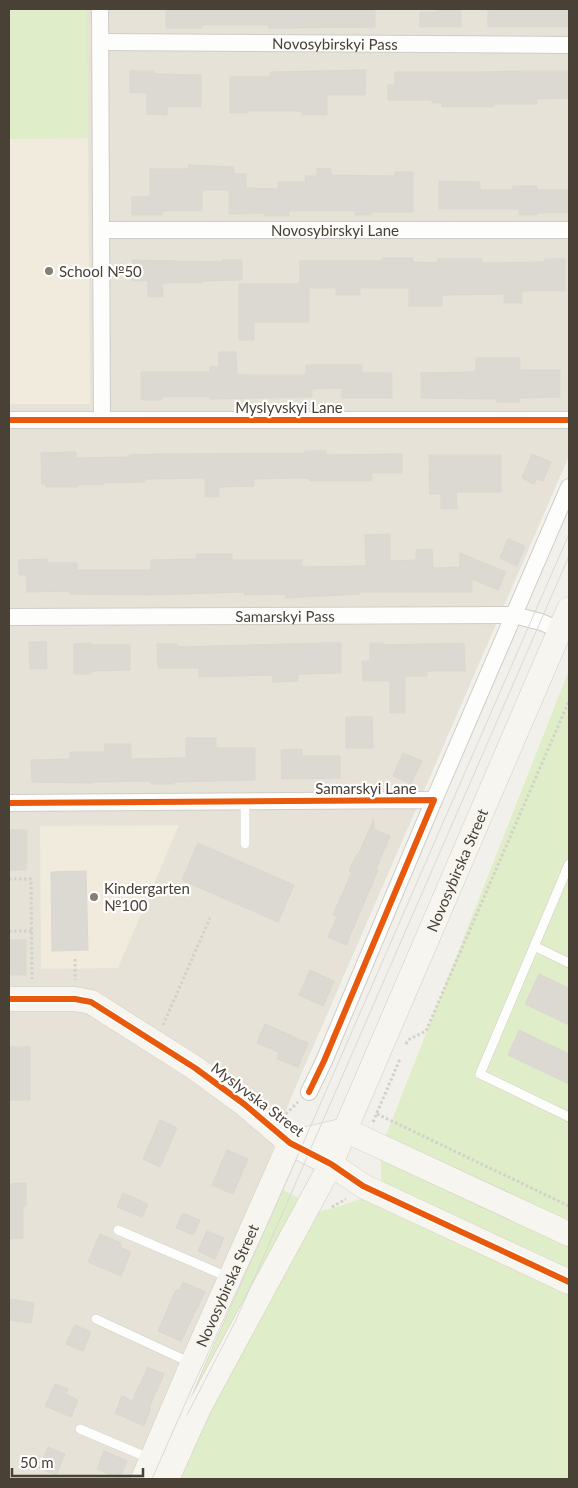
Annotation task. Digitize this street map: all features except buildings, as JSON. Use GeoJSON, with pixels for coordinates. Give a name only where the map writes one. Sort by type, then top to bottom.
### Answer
{"type":"FeatureCollection","features":[{"type":"Feature","properties":{"kind":"main road","name":"Novosybirska Street"},"geometry":{"type":"LineString","coordinates":[[167,1479],[199,1408],[260,1295],[325,1199],[332,1164],[345,1130],[565,620]]}},
{"type":"Feature","properties":{"kind":"main road","name":"Myslyvska Street"},"geometry":{"type":"LineString","coordinates":[[9,999],[75,999],[91,1002],[195,1068],[244,1104],[290,1143],[332,1164],[355,1191],[569,1282]]}},
{"type":"Feature","properties":{"kind":"main road"},"geometry":{"type":"LineString","coordinates":[[290,1143],[345,1130],[569,1234]]}},
{"type":"Feature","properties":{"kind":"main road","name":"Novosybirska Street"},"geometry":{"type":"LineString","coordinates":[[147,1469],[290,1143]]}},
{"type":"Feature","properties":{"kind":"main road"},"geometry":{"type":"LineString","coordinates":[[325,1199],[347,1184],[355,1191]]}},
{"type":"Feature","properties":{"kind":"main road"},"geometry":{"type":"LineString","coordinates":[[231,1279],[260,1295]]}},
{"type":"Feature","properties":{"kind":"street"},"geometry":{"type":"LineString","coordinates":[[100,9],[102,419]]}},
{"type":"Feature","properties":{"kind":"street","name":"Novosybirskyi Pass"},"geometry":{"type":"LineString","coordinates":[[100,42],[569,45]]}},
{"type":"Feature","properties":{"kind":"street","name":"Novosybirskyi Lane"},"geometry":{"type":"LineString","coordinates":[[101,230],[569,230]]}},
{"type":"Feature","properties":{"kind":"street","name":"Myslyvskyi Lane"},"geometry":{"type":"LineString","coordinates":[[9,420],[569,420]]}},
{"type":"Feature","properties":{"kind":"street"},"geometry":{"type":"LineString","coordinates":[[434,800],[569,487]]}},
{"type":"Feature","properties":{"kind":"street","name":"Samarskyi Pass"},"geometry":{"type":"LineString","coordinates":[[9,617],[514,616],[541,622],[565,620]]}},
{"type":"Feature","properties":{"kind":"street","name":"Samarskyi Lane"},"geometry":{"type":"LineString","coordinates":[[9,803],[434,800],[324,1061],[309,1092]]}},
{"type":"Feature","properties":{"kind":"lane"},"geometry":{"type":"LineString","coordinates":[[244,801],[245,844]]}},
{"type":"Feature","properties":{"kind":"lane"},"geometry":{"type":"LineString","coordinates":[[568,869],[480,1074],[569,1118]]}},
{"type":"Feature","properties":{"kind":"lane"},"geometry":{"type":"LineString","coordinates":[[534,946],[569,963]]}},
{"type":"Feature","properties":{"kind":"lane"},"geometry":{"type":"LineString","coordinates":[[118,1230],[231,1279]]}},
{"type":"Feature","properties":{"kind":"lane"},"geometry":{"type":"LineString","coordinates":[[96,1320],[192,1364]]}},
{"type":"Feature","properties":{"kind":"lane"},"geometry":{"type":"LineString","coordinates":[[80,1429],[147,1469]]}},
{"type":"Feature","properties":{"kind":"path"},"geometry":{"type":"LineString","coordinates":[[404,1050],[408,1040],[426,1031],[569,701]]}},
{"type":"Feature","properties":{"kind":"path"},"geometry":{"type":"LineString","coordinates":[[9,879],[31,879],[32,983]]}},
{"type":"Feature","properties":{"kind":"path"},"geometry":{"type":"LineString","coordinates":[[162,1026],[210,918]]}},
{"type":"Feature","properties":{"kind":"path"},"geometry":{"type":"LineString","coordinates":[[9,931],[32,931]]}},
{"type":"Feature","properties":{"kind":"path"},"geometry":{"type":"LineString","coordinates":[[75,959],[75,984]]}},
{"type":"Feature","properties":{"kind":"path"},"geometry":{"type":"LineString","coordinates":[[370,1130],[400,1059]]}},
{"type":"Feature","properties":{"kind":"path"},"geometry":{"type":"LineString","coordinates":[[281,1118],[309,1092]]}},
{"type":"Feature","properties":{"kind":"path"},"geometry":{"type":"LineString","coordinates":[[377,1114],[569,1206]]}},
{"type":"Feature","properties":{"kind":"path"},"geometry":{"type":"LineString","coordinates":[[325,1199],[355,1191]]}},
{"type":"Feature","properties":{"kind":"shaded area"},"geometry":{"type":"Polygon","coordinates":[[[9,9],[569,9],[569,456],[290,1100],[228,1280],[143,1479],[9,1479],[9,9]]]}},
{"type":"Feature","properties":{"kind":"shaded area","name":"School №50"},"geometry":{"type":"Polygon","coordinates":[[[88,138],[90,404],[9,404],[9,139],[88,138]]]}},
{"type":"Feature","properties":{"kind":"shaded area","name":"Kindergarten №100"},"geometry":{"type":"Polygon","coordinates":[[[179,825],[118,968],[41,969],[40,826],[179,825]]]}},
{"type":"Feature","properties":{"kind":"green space"},"geometry":{"type":"Polygon","coordinates":[[[9,9],[87,9],[88,138],[9,139],[9,9]]]}},
{"type":"Feature","properties":{"kind":"green space"},"geometry":{"type":"Polygon","coordinates":[[[569,670],[569,1479],[143,1479],[267,1180],[321,1211],[381,1194],[381,1148],[569,670]]]}},
{"type":"Feature","properties":{"kind":"tram line"},"geometry":{"type":"LineString","coordinates":[[152,1479],[274,1210],[569,534]]}},
{"type":"Feature","properties":{"kind":"tram line"},"geometry":{"type":"LineString","coordinates":[[187,1415],[236,1320],[569,556]]}},
{"type":"Feature","properties":{"kind":"cycle path"},"geometry":{"type":"LineString","coordinates":[[9,420],[569,420]]}},
{"type":"Feature","properties":{"kind":"cycle path"},"geometry":{"type":"LineString","coordinates":[[9,803],[434,800],[324,1061],[309,1092]]}},
{"type":"Feature","properties":{"kind":"cycle path"},"geometry":{"type":"LineString","coordinates":[[9,999],[75,999],[91,1002],[195,1068],[244,1104],[290,1143],[331,1164],[363,1186],[569,1282]]}},
{"type":"Feature","properties":{"kind":"place","name":"School №50"},"geometry":{"type":"Point","coordinates":[49,271]}},
{"type":"Feature","properties":{"kind":"place","name":"Kindergarten №100"},"geometry":{"type":"Point","coordinates":[94,897]}}]}
